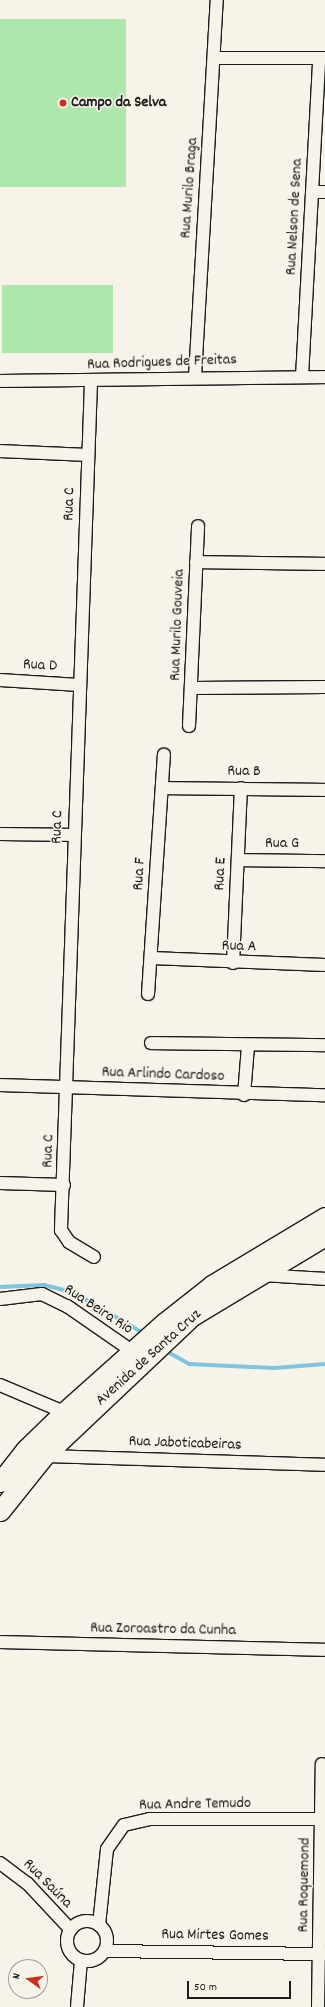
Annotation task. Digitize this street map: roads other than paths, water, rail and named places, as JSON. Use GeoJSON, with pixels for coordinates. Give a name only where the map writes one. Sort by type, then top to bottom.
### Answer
{"type":"FeatureCollection","features":[{"type":"Feature","properties":{"kind":"main road","name":"Avenida de Santa Cruz"},"geometry":{"type":"LineString","coordinates":[[166,1331],[212,1284],[325,1217]]}},
{"type":"Feature","properties":{"kind":"main road","name":"Avenida de Santa Cruz"},"geometry":{"type":"LineString","coordinates":[[0,1482],[26,1449],[64,1412],[141,1349],[166,1331],[325,1236]]}},
{"type":"Feature","properties":{"kind":"main road","name":"Avenida de Santa Cruz"},"geometry":{"type":"LineString","coordinates":[[0,1511],[44,1456],[141,1349]]}},
{"type":"Feature","properties":{"kind":"street","name":"Rua Murilo Braga"},"geometry":{"type":"LineString","coordinates":[[195,378],[217,0]]}},
{"type":"Feature","properties":{"kind":"street"},"geometry":{"type":"LineString","coordinates":[[214,58],[322,58]]}},
{"type":"Feature","properties":{"kind":"street","name":"Rua Nelson de Sena"},"geometry":{"type":"LineString","coordinates":[[302,377],[319,192],[322,58]]}},
{"type":"Feature","properties":{"kind":"street","name":"Rua Rodrigues de Freitas"},"geometry":{"type":"LineString","coordinates":[[0,381],[90,382],[195,378],[325,377]]}},
{"type":"Feature","properties":{"kind":"street","name":"Rua C"},"geometry":{"type":"LineString","coordinates":[[90,382],[73,835],[67,1087],[61,1230],[69,1242],[94,1257]]}},
{"type":"Feature","properties":{"kind":"street"},"geometry":{"type":"LineString","coordinates":[[0,452],[88,455]]}},
{"type":"Feature","properties":{"kind":"street","name":"Rua Murilo Gouveia"},"geometry":{"type":"LineString","coordinates":[[189,726],[192,688],[198,526]]}},
{"type":"Feature","properties":{"kind":"street"},"geometry":{"type":"LineString","coordinates":[[196,562],[325,564]]}},
{"type":"Feature","properties":{"kind":"street","name":"Rua D"},"geometry":{"type":"LineString","coordinates":[[0,680],[79,684]]}},
{"type":"Feature","properties":{"kind":"street"},"geometry":{"type":"LineString","coordinates":[[192,688],[325,687]]}},
{"type":"Feature","properties":{"kind":"street","name":"Rua F"},"geometry":{"type":"LineString","coordinates":[[148,994],[164,755]]}},
{"type":"Feature","properties":{"kind":"street","name":"Rua B"},"geometry":{"type":"LineString","coordinates":[[162,788],[325,790]]}},
{"type":"Feature","properties":{"kind":"street","name":"Rua E"},"geometry":{"type":"LineString","coordinates":[[233,963],[241,788]]}},
{"type":"Feature","properties":{"kind":"street"},"geometry":{"type":"LineString","coordinates":[[0,834],[73,835]]}},
{"type":"Feature","properties":{"kind":"street","name":"Rua G"},"geometry":{"type":"LineString","coordinates":[[238,860],[325,861]]}},
{"type":"Feature","properties":{"kind":"street","name":"Rua A"},"geometry":{"type":"LineString","coordinates":[[151,958],[233,963],[325,965]]}},
{"type":"Feature","properties":{"kind":"street"},"geometry":{"type":"LineString","coordinates":[[151,1043],[248,1046],[325,1045]]}},
{"type":"Feature","properties":{"kind":"street"},"geometry":{"type":"LineString","coordinates":[[244,1095],[248,1046]]}},
{"type":"Feature","properties":{"kind":"street","name":"Rua Arlindo Cardoso"},"geometry":{"type":"LineString","coordinates":[[0,1085],[244,1095],[325,1095]]}},
{"type":"Feature","properties":{"kind":"street"},"geometry":{"type":"LineString","coordinates":[[0,1183],[64,1185]]}},
{"type":"Feature","properties":{"kind":"street"},"geometry":{"type":"LineString","coordinates":[[258,1275],[325,1279]]}},
{"type":"Feature","properties":{"kind":"street","name":"Rua Beira Rio"},"geometry":{"type":"LineString","coordinates":[[0,1299],[42,1294],[67,1306],[141,1349]]}},
{"type":"Feature","properties":{"kind":"street"},"geometry":{"type":"LineString","coordinates":[[0,1385],[64,1412]]}},
{"type":"Feature","properties":{"kind":"street","name":"Rua Jaboticabeiras"},"geometry":{"type":"LineString","coordinates":[[44,1456],[325,1465]]}},
{"type":"Feature","properties":{"kind":"street","name":"Rua Zoroastro da Cunha"},"geometry":{"type":"LineString","coordinates":[[0,1642],[325,1650]]}},
{"type":"Feature","properties":{"kind":"street","name":"Rua Roquemond"},"geometry":{"type":"LineString","coordinates":[[318,2007],[323,1954],[322,1764]]}},
{"type":"Feature","properties":{"kind":"street","name":"Rua Andre Temudo"},"geometry":{"type":"LineString","coordinates":[[99,1925],[107,1849],[124,1825],[150,1819],[323,1819]]}},
{"type":"Feature","properties":{"kind":"street","name":"Rua Saúna"},"geometry":{"type":"LineString","coordinates":[[0,1863],[27,1883],[71,1930]]}},
{"type":"Feature","properties":{"kind":"street"},"geometry":{"type":"LineString","coordinates":[[77,2007],[81,1960],[68,1946],[71,1930],[82,1922],[99,1925],[106,1934],[105,1951],[97,1959],[81,1960]]}},
{"type":"Feature","properties":{"kind":"street","name":"Rua Mirtes Gomes"},"geometry":{"type":"LineString","coordinates":[[105,1951],[323,1954]]}},
{"type":"Feature","properties":{"kind":"waterway"},"geometry":{"type":"LineString","coordinates":[[0,1287],[44,1285],[73,1292],[145,1334]]}},
{"type":"Feature","properties":{"kind":"waterway"},"geometry":{"type":"LineString","coordinates":[[164,1350],[189,1364],[275,1368],[325,1364]]}},
{"type":"Feature","properties":{"kind":"place","name":"Campo da Selva"},"geometry":{"type":"Point","coordinates":[63,103]}}]}
